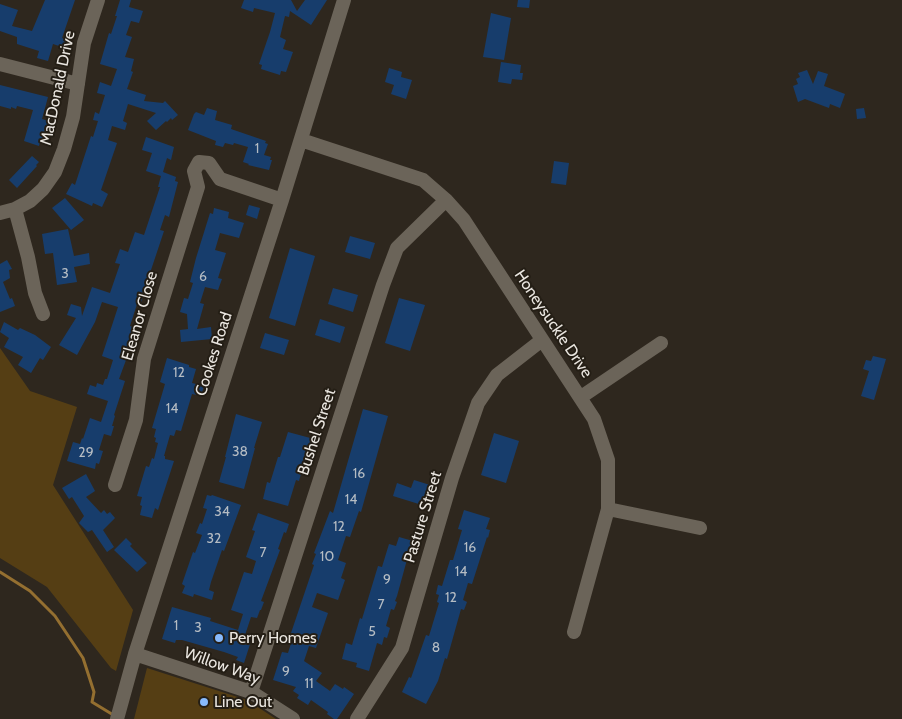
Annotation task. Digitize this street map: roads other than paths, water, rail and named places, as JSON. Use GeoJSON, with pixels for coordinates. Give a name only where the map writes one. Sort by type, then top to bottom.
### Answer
{"type":"FeatureCollection","features":[{"type":"Feature","properties":{"kind":"street","name":"MacDonald Drive"},"geometry":{"type":"LineString","coordinates":[[0,213],[15,209],[30,201],[43,189],[55,172],[64,149],[72,117],[84,42],[98,0]]}},
{"type":"Feature","properties":{"kind":"street","name":"Cookes Road"},"geometry":{"type":"LineString","coordinates":[[118,715],[344,0]]}},
{"type":"Feature","properties":{"kind":"street"},"geometry":{"type":"LineString","coordinates":[[0,64],[78,84]]}},
{"type":"Feature","properties":{"kind":"street","name":"Honeysuckle Drive"},"geometry":{"type":"LineString","coordinates":[[301,140],[423,180],[446,200],[464,220],[594,419],[608,460],[608,509],[574,632]]}},
{"type":"Feature","properties":{"kind":"street","name":"Eleanor Close"},"geometry":{"type":"LineString","coordinates":[[115,485],[136,420],[144,359],[198,188],[194,171],[199,162],[209,163],[220,179],[282,200]]}},
{"type":"Feature","properties":{"kind":"street"},"geometry":{"type":"LineString","coordinates":[[198,188],[220,179]]}},
{"type":"Feature","properties":{"kind":"street","name":"Bushel Street"},"geometry":{"type":"LineString","coordinates":[[251,692],[390,267],[398,248],[446,200]]}},
{"type":"Feature","properties":{"kind":"street"},"geometry":{"type":"LineString","coordinates":[[15,209],[28,257],[35,293],[43,314]]}},
{"type":"Feature","properties":{"kind":"street","name":"Pasture Street"},"geometry":{"type":"LineString","coordinates":[[357,719],[402,648],[452,478],[478,404],[497,375],[542,340]]}},
{"type":"Feature","properties":{"kind":"street"},"geometry":{"type":"LineString","coordinates":[[581,397],[661,343]]}},
{"type":"Feature","properties":{"kind":"street"},"geometry":{"type":"LineString","coordinates":[[608,509],[700,528]]}},
{"type":"Feature","properties":{"kind":"street","name":"Willow Way"},"geometry":{"type":"LineString","coordinates":[[136,654],[251,692],[293,719]]}},
{"type":"Feature","properties":{"kind":"waterway"},"geometry":{"type":"LineString","coordinates":[[0,572],[30,591],[55,616],[83,658],[94,692],[92,702],[115,716]]}},
{"type":"Feature","properties":{"kind":"place","name":"Perry Homes"},"geometry":{"type":"Point","coordinates":[219,638]}},
{"type":"Feature","properties":{"kind":"place","name":"Line Out"},"geometry":{"type":"Point","coordinates":[204,702]}}]}
